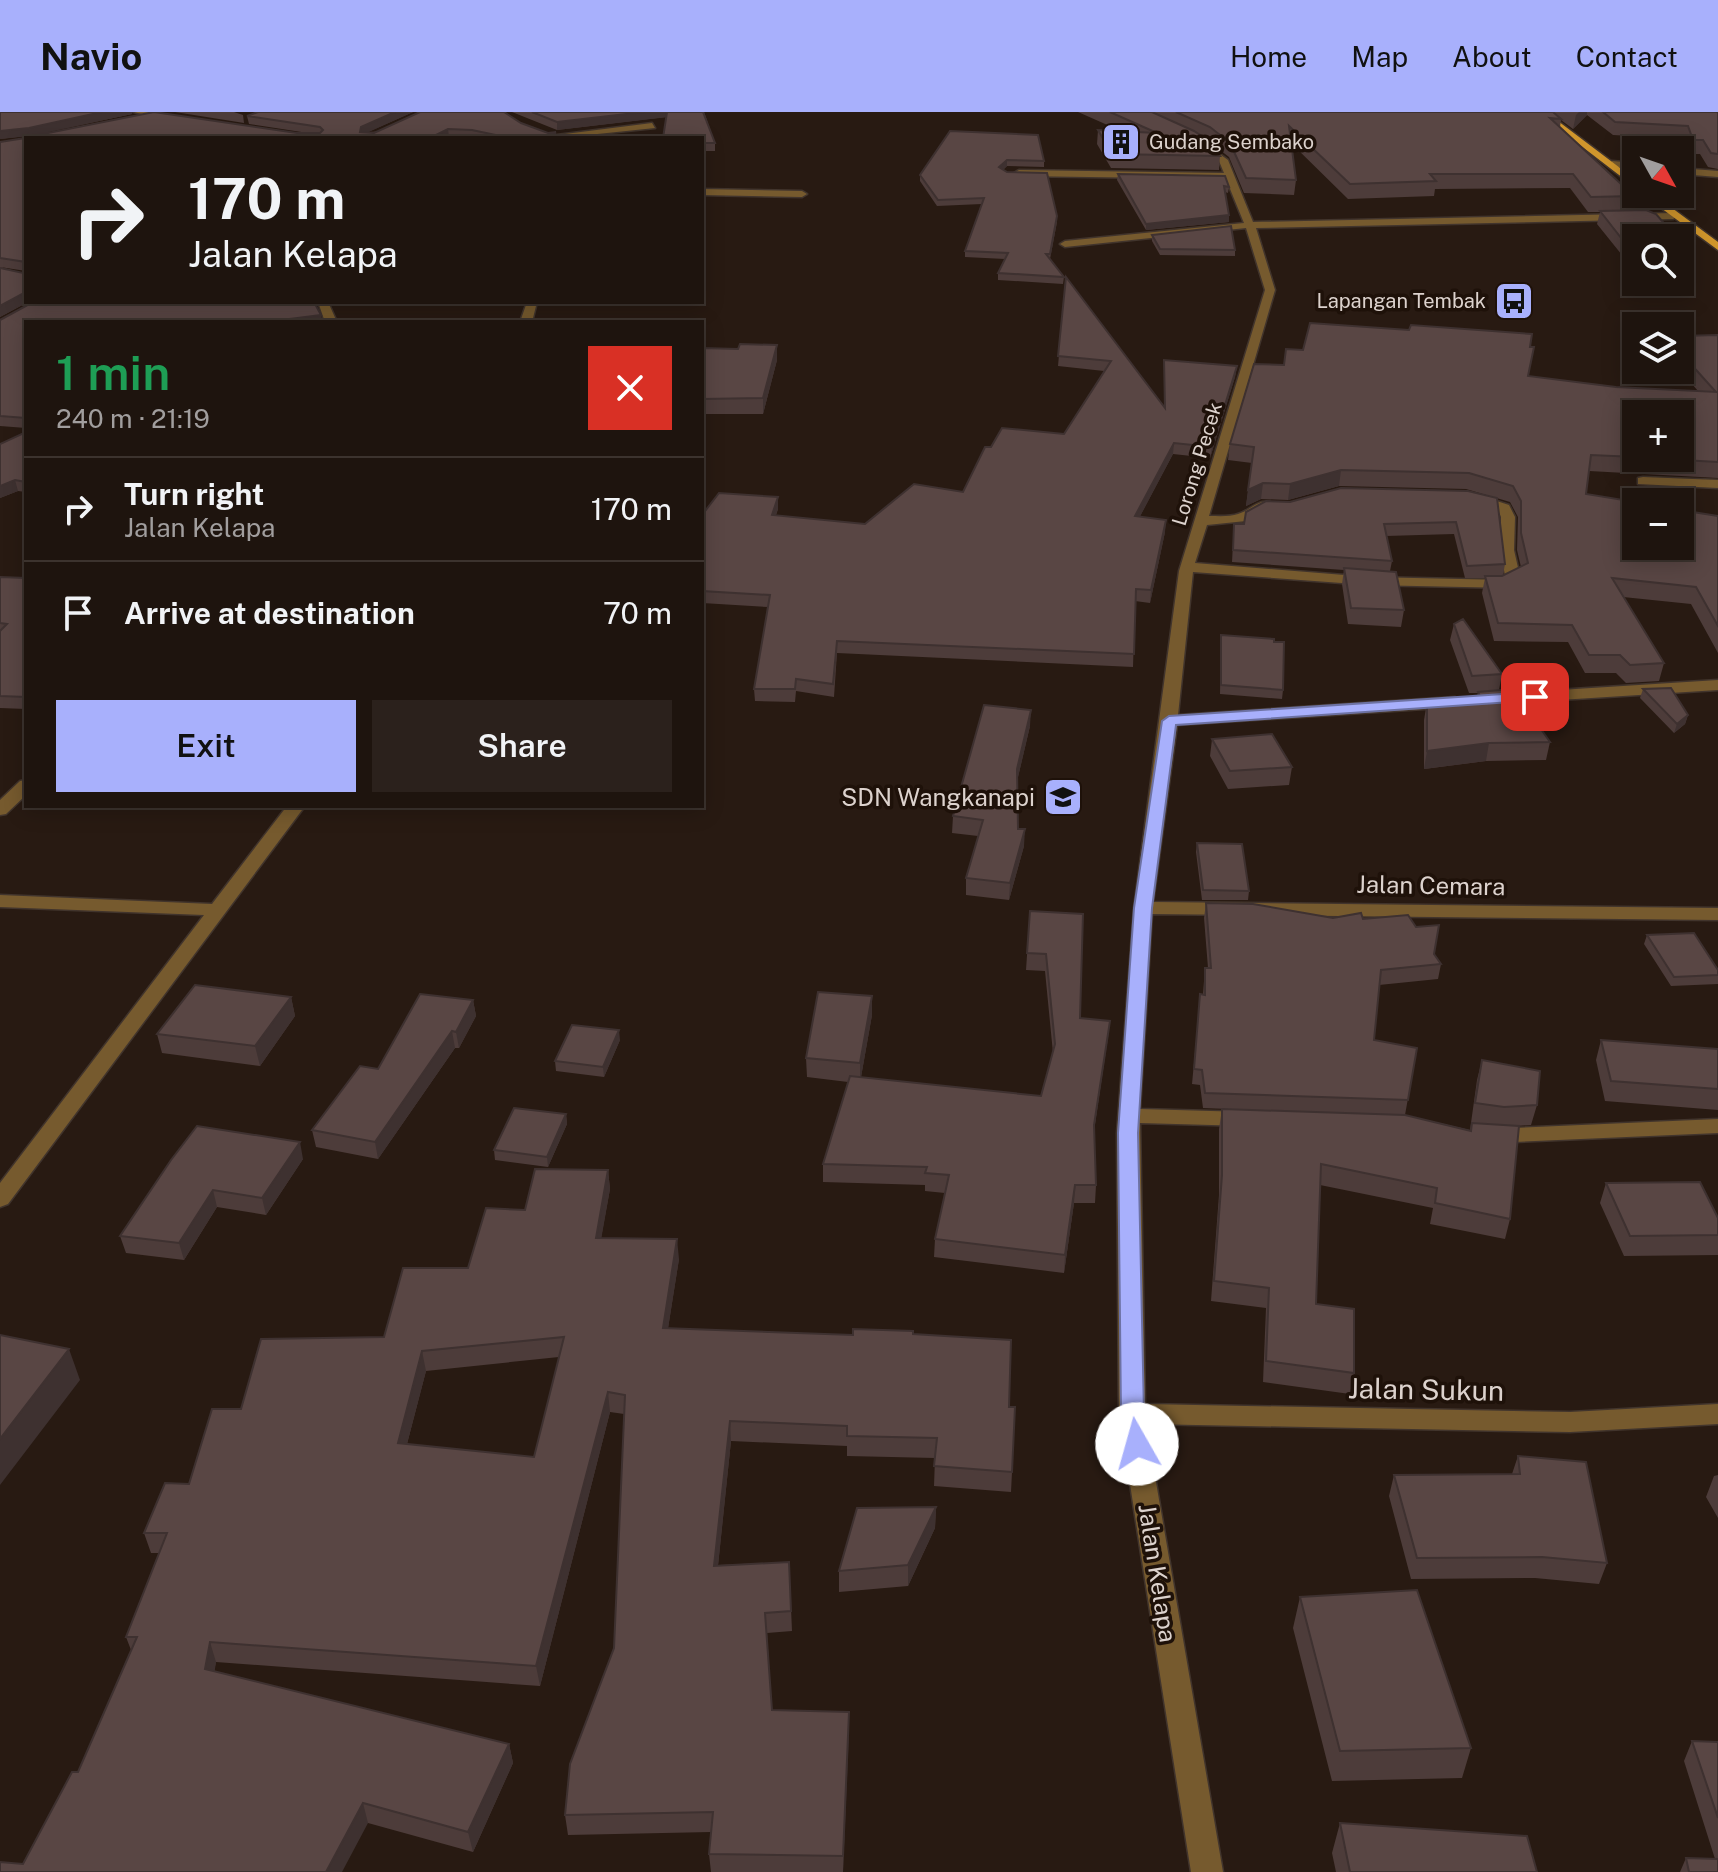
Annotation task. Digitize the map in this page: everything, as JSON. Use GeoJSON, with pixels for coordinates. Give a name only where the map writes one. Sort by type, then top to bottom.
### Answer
{"type":"FeatureCollection","features":[{"type":"Feature","properties":{"kind":"main road"},"geometry":{"type":"LineString","coordinates":[[1541,112],[1622,173]]}},
{"type":"Feature","properties":{"kind":"main road"},"geometry":{"type":"LineString","coordinates":[[1664,208],[1718,247]]}},
{"type":"Feature","properties":{"kind":"street"},"geometry":{"type":"LineString","coordinates":[[138,112],[181,120]]}},
{"type":"Feature","properties":{"kind":"street"},"geometry":{"type":"LineString","coordinates":[[123,121],[153,115]]}},
{"type":"Feature","properties":{"kind":"street"},"geometry":{"type":"LineString","coordinates":[[565,136],[652,126]]}},
{"type":"Feature","properties":{"kind":"street"},"geometry":{"type":"LineString","coordinates":[[539,131],[553,136]]}},
{"type":"Feature","properties":{"kind":"street","name":"Lorong Pecek"},"geometry":{"type":"LineString","coordinates":[[1169,721],[1187,567],[1269,296],[1269,285],[1250,225],[1227,176],[1223,160],[1194,140]]}},
{"type":"Feature","properties":{"kind":"street"},"geometry":{"type":"LineString","coordinates":[[1612,164],[1622,165]]}},
{"type":"Feature","properties":{"kind":"street"},"geometry":{"type":"LineString","coordinates":[[1007,172],[1227,176]]}},
{"type":"Feature","properties":{"kind":"street"},"geometry":{"type":"LineString","coordinates":[[1694,172],[1718,174]]}},
{"type":"Feature","properties":{"kind":"street"},"geometry":{"type":"LineString","coordinates":[[704,192],[802,194]]}},
{"type":"Feature","properties":{"kind":"street"},"geometry":{"type":"LineString","coordinates":[[1065,244],[1250,225],[1673,216]]}},
{"type":"Feature","properties":{"kind":"street"},"geometry":{"type":"LineString","coordinates":[[1643,481],[1718,484]]}},
{"type":"Feature","properties":{"kind":"street"},"geometry":{"type":"LineString","coordinates":[[1187,567],[1369,581],[1511,584],[1514,581],[1507,550],[1508,517],[1502,505],[1485,499],[1458,496]]}},
{"type":"Feature","properties":{"kind":"street"},"geometry":{"type":"LineString","coordinates":[[1201,521],[1241,518],[1261,506],[1288,507]]}},
{"type":"Feature","properties":{"kind":"street"},"geometry":{"type":"LineString","coordinates":[[1169,721],[1718,685]]}},
{"type":"Feature","properties":{"kind":"street","name":"Jalan Kelapa"},"geometry":{"type":"LineString","coordinates":[[1169,721],[1143,908],[1129,1116],[1132,1414],[1207,1872]]}},
{"type":"Feature","properties":{"kind":"street"},"geometry":{"type":"LineString","coordinates":[[0,810],[24,787]]}},
{"type":"Feature","properties":{"kind":"street"},"geometry":{"type":"LineString","coordinates":[[0,1199],[294,808]]}},
{"type":"Feature","properties":{"kind":"street"},"geometry":{"type":"LineString","coordinates":[[0,901],[218,910]]}},
{"type":"Feature","properties":{"kind":"street","name":"Jalan Cemara"},"geometry":{"type":"LineString","coordinates":[[1143,908],[1718,914]]}},
{"type":"Feature","properties":{"kind":"street"},"geometry":{"type":"LineString","coordinates":[[1129,1116],[1271,1120]]}},
{"type":"Feature","properties":{"kind":"street"},"geometry":{"type":"LineString","coordinates":[[1472,1133],[1499,1137],[1620,1128],[1718,1126]]}},
{"type":"Feature","properties":{"kind":"street","name":"Jalan Sukun"},"geometry":{"type":"LineString","coordinates":[[1132,1414],[1570,1422],[1718,1414]]}},
{"type":"Feature","properties":{"kind":"building"},"geometry":{"type":"Polygon","coordinates":[[[0,112],[102,112],[0,131],[0,112]]]}},
{"type":"Feature","properties":{"kind":"building"},"geometry":{"type":"Polygon","coordinates":[[[154,112],[297,133],[320,133],[323,130],[320,127],[247,116],[258,112],[395,112],[361,127],[360,132],[374,133],[420,112],[504,112],[521,123],[548,133],[556,132],[544,136],[500,136],[448,129],[434,136],[27,136],[29,133],[48,133],[154,112]]]}},
{"type":"Feature","properties":{"kind":"building"},"geometry":{"type":"Polygon","coordinates":[[[532,112],[644,112],[557,122],[532,112]]]}},
{"type":"Feature","properties":{"kind":"building"},"geometry":{"type":"Polygon","coordinates":[[[667,112],[703,112],[715,143],[704,143],[704,136],[663,136],[667,112]]]}},
{"type":"Feature","properties":{"kind":"building"},"geometry":{"type":"Polygon","coordinates":[[[1110,112],[1152,112],[1194,131],[1206,139],[1220,156],[1112,154],[1098,130],[1157,133],[1110,112]]]}},
{"type":"Feature","properties":{"kind":"building"},"geometry":{"type":"Polygon","coordinates":[[[1176,112],[1553,112],[1561,119],[1550,118],[1622,185],[1622,196],[1591,197],[1573,174],[1430,174],[1436,181],[1350,184],[1289,126],[1296,180],[1246,178],[1230,143],[1210,127],[1176,112]]]}},
{"type":"Feature","properties":{"kind":"building"},"geometry":{"type":"Polygon","coordinates":[[[1603,112],[1718,112],[1718,154],[1711,153],[1703,140],[1694,140],[1688,126],[1615,122],[1603,112]]]}},
{"type":"Feature","properties":{"kind":"building"},"geometry":{"type":"Polygon","coordinates":[[[950,131],[1038,135],[1044,161],[1007,160],[999,167],[1007,172],[1047,173],[1057,216],[1050,254],[1046,254],[1064,277],[998,273],[1008,253],[965,251],[984,198],[938,200],[920,175],[950,131]]]}},
{"type":"Feature","properties":{"kind":"building"},"geometry":{"type":"Polygon","coordinates":[[[24,138],[24,262],[0,258],[0,142],[24,138]]]}},
{"type":"Feature","properties":{"kind":"building"},"geometry":{"type":"Polygon","coordinates":[[[1118,174],[1225,176],[1229,187],[1224,186],[1229,215],[1146,224],[1118,174]]]}},
{"type":"Feature","properties":{"kind":"building"},"geometry":{"type":"Polygon","coordinates":[[[1646,210],[1656,214],[1665,224],[1622,224],[1622,239],[1600,211],[1646,210]]]}},
{"type":"Feature","properties":{"kind":"building"},"geometry":{"type":"Polygon","coordinates":[[[1231,226],[1235,250],[1160,249],[1152,235],[1231,226]]]}},
{"type":"Feature","properties":{"kind":"building"},"geometry":{"type":"Polygon","coordinates":[[[0,268],[24,272],[24,293],[0,306],[0,268]]]}},
{"type":"Feature","properties":{"kind":"building"},"geometry":{"type":"Polygon","coordinates":[[[1066,277],[1165,408],[1164,360],[1237,366],[1212,447],[1174,443],[1135,516],[1166,520],[1151,590],[1136,589],[1134,654],[837,641],[833,684],[796,679],[795,689],[754,689],[770,595],[704,591],[704,512],[719,493],[778,497],[772,515],[865,524],[914,484],[963,492],[985,447],[991,447],[1002,428],[1064,434],[1111,361],[1058,356],[1066,277]]]}},
{"type":"Feature","properties":{"kind":"building"},"geometry":{"type":"Polygon","coordinates":[[[29,304],[315,304],[321,315],[282,320],[24,320],[24,418],[0,416],[0,320],[29,304]]]}},
{"type":"Feature","properties":{"kind":"building"},"geometry":{"type":"Polygon","coordinates":[[[1310,323],[1409,330],[1411,325],[1532,334],[1530,347],[1534,347],[1528,376],[1616,387],[1716,392],[1694,368],[1694,336],[1718,335],[1718,462],[1694,461],[1694,400],[1622,400],[1622,456],[1591,455],[1586,494],[1622,500],[1622,560],[1694,560],[1694,512],[1718,516],[1718,626],[1696,587],[1612,578],[1664,663],[1630,665],[1620,655],[1589,655],[1572,625],[1498,623],[1485,576],[1502,576],[1528,563],[1521,533],[1521,501],[1513,486],[1469,473],[1341,470],[1290,484],[1263,483],[1248,490],[1254,447],[1230,444],[1254,364],[1284,365],[1286,349],[1303,350],[1310,323]]]}},
{"type":"Feature","properties":{"kind":"building"},"geometry":{"type":"Polygon","coordinates":[[[740,344],[777,345],[763,398],[704,399],[704,348],[738,349],[740,344]]]}},
{"type":"Feature","properties":{"kind":"building"},"geometry":{"type":"Polygon","coordinates":[[[24,433],[24,482],[15,480],[0,486],[0,444],[24,433]]]}},
{"type":"Feature","properties":{"kind":"building"},"geometry":{"type":"Polygon","coordinates":[[[1341,488],[1468,491],[1497,498],[1505,564],[1467,566],[1456,522],[1384,524],[1392,561],[1233,550],[1234,524],[1244,524],[1246,512],[1266,501],[1290,502],[1341,488]]]}},
{"type":"Feature","properties":{"kind":"building"},"geometry":{"type":"Polygon","coordinates":[[[1344,568],[1396,572],[1404,610],[1351,608],[1344,568]]]}},
{"type":"Feature","properties":{"kind":"building"},"geometry":{"type":"Polygon","coordinates":[[[0,577],[24,578],[24,697],[0,696],[0,631],[7,624],[0,623],[0,577]]]}},
{"type":"Feature","properties":{"kind":"building"},"geometry":{"type":"Polygon","coordinates":[[[1463,619],[1502,674],[1472,676],[1454,624],[1463,619]]]}},
{"type":"Feature","properties":{"kind":"building"},"geometry":{"type":"Polygon","coordinates":[[[1221,635],[1284,642],[1283,690],[1221,685],[1221,635]]]}},
{"type":"Feature","properties":{"kind":"building"},"geometry":{"type":"Polygon","coordinates":[[[1671,688],[1688,715],[1677,724],[1643,689],[1671,688]]]}},
{"type":"Feature","properties":{"kind":"building"},"geometry":{"type":"Polygon","coordinates":[[[1513,689],[1550,742],[1489,743],[1427,751],[1427,702],[1481,699],[1478,692],[1513,689]]]}},
{"type":"Feature","properties":{"kind":"building"},"geometry":{"type":"Polygon","coordinates":[[[984,705],[1031,710],[1017,769],[1018,829],[1025,829],[1010,883],[966,878],[983,820],[953,816],[984,705]]]}},
{"type":"Feature","properties":{"kind":"building"},"geometry":{"type":"Polygon","coordinates":[[[1272,734],[1292,767],[1230,771],[1212,739],[1272,734]]]}},
{"type":"Feature","properties":{"kind":"building"},"geometry":{"type":"Polygon","coordinates":[[[1197,843],[1242,844],[1249,891],[1203,890],[1197,843]]]}},
{"type":"Feature","properties":{"kind":"building"},"geometry":{"type":"Polygon","coordinates":[[[1206,903],[1253,904],[1333,918],[1361,913],[1363,919],[1408,915],[1416,927],[1439,925],[1434,954],[1441,964],[1381,970],[1374,1040],[1417,1048],[1408,1100],[1205,1093],[1202,1070],[1194,1069],[1200,994],[1205,995],[1205,968],[1211,968],[1206,903]]]}},
{"type":"Feature","properties":{"kind":"building"},"geometry":{"type":"Polygon","coordinates":[[[1030,911],[1083,914],[1080,1018],[1110,1021],[1094,1125],[1096,1185],[1075,1185],[1065,1255],[935,1239],[949,1175],[925,1173],[927,1167],[823,1164],[850,1076],[1041,1096],[1055,1044],[1046,954],[1027,953],[1030,911]]]}},
{"type":"Feature","properties":{"kind":"building"},"geometry":{"type":"Polygon","coordinates":[[[1694,933],[1718,970],[1718,975],[1674,977],[1647,935],[1694,933]]]}},
{"type":"Feature","properties":{"kind":"building"},"geometry":{"type":"Polygon","coordinates":[[[195,985],[291,997],[255,1046],[157,1034],[195,985]]]}},
{"type":"Feature","properties":{"kind":"building"},"geometry":{"type":"Polygon","coordinates":[[[818,992],[872,996],[860,1063],[806,1058],[818,992]]]}},
{"type":"Feature","properties":{"kind":"building"},"geometry":{"type":"Polygon","coordinates":[[[420,994],[473,1000],[456,1032],[452,1031],[375,1142],[312,1130],[360,1066],[378,1069],[420,994]]]}},
{"type":"Feature","properties":{"kind":"building"},"geometry":{"type":"Polygon","coordinates":[[[572,1025],[619,1030],[603,1067],[555,1061],[572,1025]]]}},
{"type":"Feature","properties":{"kind":"building"},"geometry":{"type":"Polygon","coordinates":[[[1601,1040],[1718,1049],[1718,1089],[1611,1081],[1601,1040]]]}},
{"type":"Feature","properties":{"kind":"building"},"geometry":{"type":"Polygon","coordinates":[[[1482,1060],[1540,1071],[1537,1105],[1504,1107],[1475,1103],[1482,1060]]]}},
{"type":"Feature","properties":{"kind":"building"},"geometry":{"type":"Polygon","coordinates":[[[514,1108],[566,1114],[547,1157],[494,1150],[514,1108]]]}},
{"type":"Feature","properties":{"kind":"building"},"geometry":{"type":"Polygon","coordinates":[[[1222,1109],[1405,1115],[1471,1131],[1472,1123],[1519,1126],[1510,1219],[1435,1203],[1437,1188],[1321,1164],[1316,1304],[1354,1309],[1354,1373],[1266,1361],[1269,1288],[1214,1281],[1222,1175],[1222,1109]]]}},
{"type":"Feature","properties":{"kind":"building"},"geometry":{"type":"Polygon","coordinates":[[[197,1126],[300,1142],[262,1198],[213,1190],[179,1243],[120,1236],[171,1160],[197,1126]]]}},
{"type":"Feature","properties":{"kind":"building"},"geometry":{"type":"Polygon","coordinates":[[[535,1169],[608,1170],[596,1238],[677,1239],[663,1328],[853,1335],[853,1329],[913,1331],[913,1334],[1011,1340],[1009,1407],[1015,1407],[1012,1472],[934,1466],[937,1438],[847,1436],[847,1426],[730,1421],[714,1566],[789,1562],[791,1611],[765,1613],[772,1710],[849,1712],[843,1856],[709,1854],[713,1812],[565,1815],[570,1764],[614,1648],[625,1395],[608,1392],[536,1666],[210,1642],[205,1669],[509,1744],[468,1832],[363,1803],[326,1872],[0,1872],[0,1862],[23,1864],[72,1772],[78,1772],[137,1637],[126,1637],[167,1533],[144,1533],[165,1483],[189,1484],[212,1409],[241,1409],[261,1339],[384,1337],[403,1268],[468,1268],[486,1208],[525,1210],[535,1169]],[[564,1337],[422,1351],[398,1443],[534,1457],[564,1337]]]}},
{"type":"Feature","properties":{"kind":"building"},"geometry":{"type":"Polygon","coordinates":[[[1700,1182],[1718,1218],[1718,1235],[1630,1236],[1606,1183],[1700,1182]]]}},
{"type":"Feature","properties":{"kind":"building"},"geometry":{"type":"Polygon","coordinates":[[[0,1335],[69,1349],[0,1439],[0,1335]]]}},
{"type":"Feature","properties":{"kind":"building"},"geometry":{"type":"Polygon","coordinates":[[[1518,1456],[1586,1462],[1607,1563],[1542,1557],[1417,1558],[1394,1475],[1520,1474],[1518,1456]]]}},
{"type":"Feature","properties":{"kind":"building"},"geometry":{"type":"Polygon","coordinates":[[[936,1507],[908,1565],[839,1571],[857,1508],[936,1507]]]}},
{"type":"Feature","properties":{"kind":"building"},"geometry":{"type":"Polygon","coordinates":[[[1417,1590],[1471,1748],[1340,1751],[1300,1597],[1417,1590]]]}},
{"type":"Feature","properties":{"kind":"building"},"geometry":{"type":"Polygon","coordinates":[[[1692,1741],[1718,1742],[1718,1818],[1692,1741]]]}},
{"type":"Feature","properties":{"kind":"building"},"geometry":{"type":"Polygon","coordinates":[[[1340,1823],[1527,1836],[1537,1872],[1350,1872],[1340,1823]]]}},
{"type":"Feature","properties":{"kind":"building"},"geometry":{"type":"Polygon","coordinates":[[[1686,1858],[1718,1859],[1718,1872],[1689,1872],[1686,1858]]]}},
{"type":"Feature","properties":{"kind":"place","name":"Gudang Sembako"},"geometry":{"type":"Point","coordinates":[1121,142]}},
{"type":"Feature","properties":{"kind":"place","name":"Lapangan Tembak"},"geometry":{"type":"Point","coordinates":[1514,301]}},
{"type":"Feature","properties":{"kind":"place","name":"SDN Wangkanapi"},"geometry":{"type":"Point","coordinates":[1063,797]}},
{"type":"Feature","properties":{"kind":"route"},"geometry":{"type":"LineString","coordinates":[[1137,1444],[1132,1414],[1128,1133],[1143,908],[1169,721],[1535,697]]}}]}
